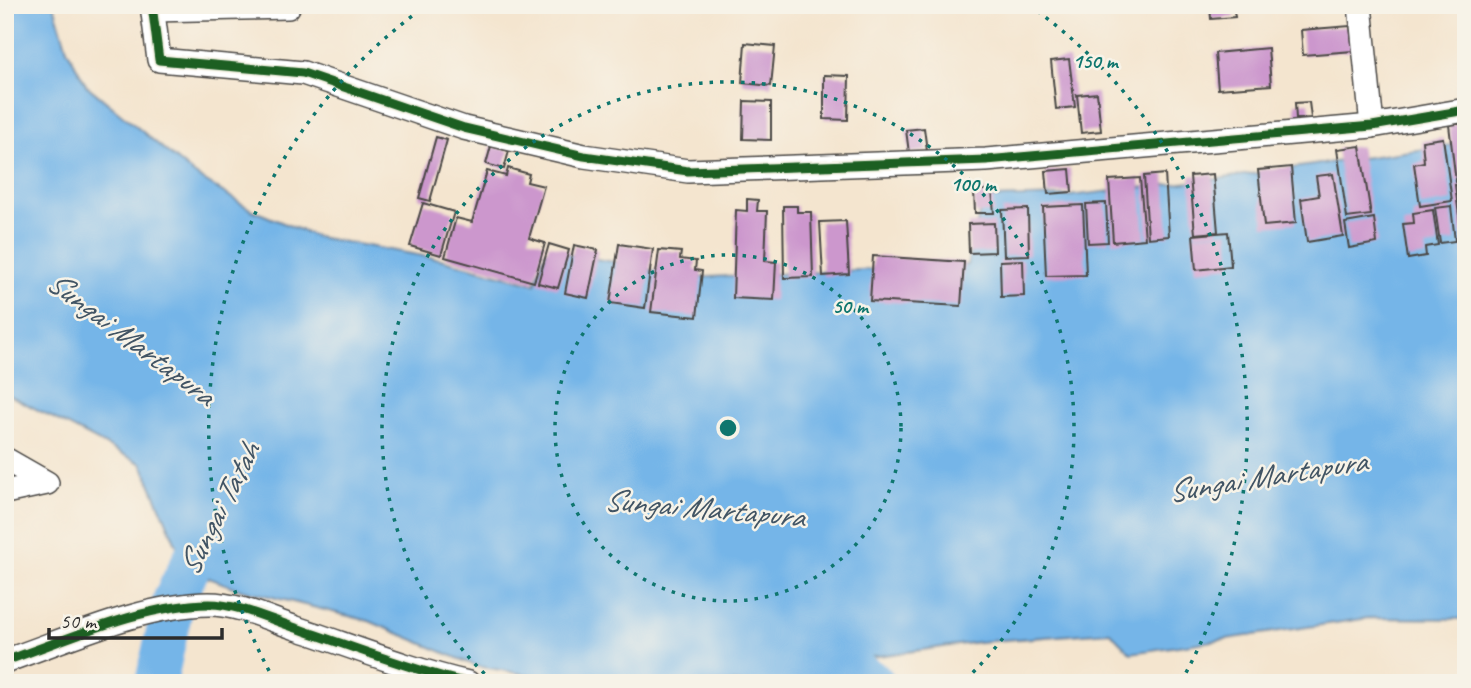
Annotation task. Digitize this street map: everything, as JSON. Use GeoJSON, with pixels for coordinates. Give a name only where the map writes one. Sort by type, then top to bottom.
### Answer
{"type":"FeatureCollection","features":[{"type":"Feature","properties":{"kind":"street"},"geometry":{"type":"LineString","coordinates":[[1360,5],[1372,126]]}},
{"type":"Feature","properties":{"kind":"street"},"geometry":{"type":"LineString","coordinates":[[288,7],[152,8],[159,60],[303,73],[464,128],[584,156],[688,171],[986,160],[1372,126],[1466,110]]}},
{"type":"Feature","properties":{"kind":"street"},"geometry":{"type":"LineString","coordinates":[[5,459],[47,483],[5,492]]}},
{"type":"Feature","properties":{"kind":"street"},"geometry":{"type":"LineString","coordinates":[[5,661],[145,613],[208,604],[227,606],[260,616],[403,673],[468,683]]}},
{"type":"Feature","properties":{"kind":"water","name":"Sungai Martapura"},"geometry":{"type":"Polygon","coordinates":[[[5,5],[54,5],[67,49],[86,85],[195,175],[252,210],[317,237],[440,259],[535,284],[546,251],[688,278],[967,265],[983,198],[1069,196],[1217,179],[1466,143],[1466,619],[1369,618],[1131,653],[1110,632],[979,642],[871,657],[850,683],[579,683],[476,666],[369,621],[236,588],[187,570],[142,464],[5,393],[5,5]]]}},
{"type":"Feature","properties":{"kind":"building"},"geometry":{"type":"Polygon","coordinates":[[[1210,5],[1233,5],[1235,17],[1211,19],[1210,5]]]}},
{"type":"Feature","properties":{"kind":"building"},"geometry":{"type":"Polygon","coordinates":[[[1350,26],[1353,51],[1303,55],[1301,30],[1350,26]]]}},
{"type":"Feature","properties":{"kind":"building"},"geometry":{"type":"Polygon","coordinates":[[[745,43],[775,46],[771,86],[742,83],[745,43]]]}},
{"type":"Feature","properties":{"kind":"building"},"geometry":{"type":"Polygon","coordinates":[[[1268,48],[1271,85],[1218,89],[1215,53],[1268,48]]]}},
{"type":"Feature","properties":{"kind":"building"},"geometry":{"type":"Polygon","coordinates":[[[1069,59],[1075,107],[1056,109],[1051,61],[1069,59]]]}},
{"type":"Feature","properties":{"kind":"building"},"geometry":{"type":"Polygon","coordinates":[[[824,75],[849,76],[848,120],[824,119],[824,75]]]}},
{"type":"Feature","properties":{"kind":"building"},"geometry":{"type":"Polygon","coordinates":[[[1097,93],[1101,131],[1081,133],[1077,95],[1097,93]]]}},
{"type":"Feature","properties":{"kind":"building"},"geometry":{"type":"Polygon","coordinates":[[[744,101],[771,102],[771,140],[743,139],[744,101]]]}},
{"type":"Feature","properties":{"kind":"building"},"geometry":{"type":"Polygon","coordinates":[[[1309,102],[1311,118],[1296,119],[1295,103],[1309,102]]]}},
{"type":"Feature","properties":{"kind":"building"},"geometry":{"type":"Polygon","coordinates":[[[1466,123],[1466,180],[1456,182],[1449,125],[1466,123]]]}},
{"type":"Feature","properties":{"kind":"building"},"geometry":{"type":"Polygon","coordinates":[[[924,128],[927,151],[909,153],[906,130],[924,128]]]}},
{"type":"Feature","properties":{"kind":"building"},"geometry":{"type":"Polygon","coordinates":[[[436,137],[447,140],[430,201],[419,198],[436,137]]]}},
{"type":"Feature","properties":{"kind":"building"},"geometry":{"type":"Polygon","coordinates":[[[1443,138],[1452,201],[1420,206],[1414,164],[1424,162],[1422,141],[1443,138]]]}},
{"type":"Feature","properties":{"kind":"building"},"geometry":{"type":"Polygon","coordinates":[[[491,146],[509,151],[504,169],[486,164],[491,146]]]}},
{"type":"Feature","properties":{"kind":"building"},"geometry":{"type":"Polygon","coordinates":[[[1360,146],[1371,215],[1347,218],[1337,149],[1360,146]]]}},
{"type":"Feature","properties":{"kind":"building"},"geometry":{"type":"Polygon","coordinates":[[[1291,167],[1296,223],[1264,226],[1258,170],[1291,167]]]}},
{"type":"Feature","properties":{"kind":"building"},"geometry":{"type":"Polygon","coordinates":[[[508,168],[529,174],[527,182],[544,186],[529,238],[545,243],[534,282],[445,257],[456,218],[472,222],[487,171],[506,176],[508,168]]]}},
{"type":"Feature","properties":{"kind":"building"},"geometry":{"type":"Polygon","coordinates":[[[1070,169],[1072,192],[1048,194],[1046,171],[1070,169]]]}},
{"type":"Feature","properties":{"kind":"building"},"geometry":{"type":"Polygon","coordinates":[[[1165,174],[1169,236],[1148,238],[1144,176],[1165,174]]]}},
{"type":"Feature","properties":{"kind":"building"},"geometry":{"type":"Polygon","coordinates":[[[1213,174],[1218,232],[1195,234],[1190,176],[1213,174]]]}},
{"type":"Feature","properties":{"kind":"building"},"geometry":{"type":"Polygon","coordinates":[[[1333,174],[1343,236],[1307,242],[1301,199],[1319,196],[1316,176],[1333,174]]]}},
{"type":"Feature","properties":{"kind":"building"},"geometry":{"type":"Polygon","coordinates":[[[1140,178],[1145,239],[1113,242],[1109,180],[1140,178]]]}},
{"type":"Feature","properties":{"kind":"building"},"geometry":{"type":"Polygon","coordinates":[[[1466,184],[1466,253],[1464,254],[1455,185],[1466,184]]]}},
{"type":"Feature","properties":{"kind":"building"},"geometry":{"type":"Polygon","coordinates":[[[974,190],[992,190],[994,213],[975,213],[974,190]]]}},
{"type":"Feature","properties":{"kind":"building"},"geometry":{"type":"Polygon","coordinates":[[[747,199],[758,200],[757,211],[767,211],[765,261],[776,262],[774,300],[733,298],[736,210],[747,211],[747,199]]]}},
{"type":"Feature","properties":{"kind":"building"},"geometry":{"type":"Polygon","coordinates":[[[423,203],[454,212],[441,255],[410,246],[423,203]]]}},
{"type":"Feature","properties":{"kind":"building"},"geometry":{"type":"Polygon","coordinates":[[[1106,203],[1108,242],[1088,243],[1086,204],[1106,203]]]}},
{"type":"Feature","properties":{"kind":"building"},"geometry":{"type":"Polygon","coordinates":[[[1083,205],[1086,275],[1046,276],[1043,207],[1083,205]]]}},
{"type":"Feature","properties":{"kind":"building"},"geometry":{"type":"Polygon","coordinates":[[[783,206],[797,206],[797,212],[811,212],[813,277],[784,278],[783,206]]]}},
{"type":"Feature","properties":{"kind":"building"},"geometry":{"type":"Polygon","coordinates":[[[1451,206],[1455,241],[1440,243],[1435,208],[1451,206]]]}},
{"type":"Feature","properties":{"kind":"building"},"geometry":{"type":"Polygon","coordinates":[[[1028,209],[1029,255],[1004,256],[1002,210],[1028,209]]]}},
{"type":"Feature","properties":{"kind":"building"},"geometry":{"type":"Polygon","coordinates":[[[1433,210],[1438,245],[1425,247],[1426,256],[1408,259],[1403,224],[1414,223],[1413,213],[1433,210]]]}},
{"type":"Feature","properties":{"kind":"building"},"geometry":{"type":"Polygon","coordinates":[[[1374,218],[1377,243],[1349,248],[1345,223],[1374,218]]]}},
{"type":"Feature","properties":{"kind":"building"},"geometry":{"type":"Polygon","coordinates":[[[846,221],[849,274],[823,276],[820,222],[846,221]]]}},
{"type":"Feature","properties":{"kind":"building"},"geometry":{"type":"Polygon","coordinates":[[[994,223],[995,252],[969,253],[968,224],[994,223]]]}},
{"type":"Feature","properties":{"kind":"building"},"geometry":{"type":"Polygon","coordinates":[[[1228,232],[1231,266],[1196,270],[1193,235],[1228,232]]]}},
{"type":"Feature","properties":{"kind":"building"},"geometry":{"type":"Polygon","coordinates":[[[549,244],[569,250],[558,288],[538,283],[549,244]]]}},
{"type":"Feature","properties":{"kind":"building"},"geometry":{"type":"Polygon","coordinates":[[[619,244],[653,249],[645,308],[610,303],[619,244]]]}},
{"type":"Feature","properties":{"kind":"building"},"geometry":{"type":"Polygon","coordinates":[[[574,245],[598,250],[588,298],[565,293],[574,245]]]}},
{"type":"Feature","properties":{"kind":"building"},"geometry":{"type":"Polygon","coordinates":[[[659,250],[681,252],[680,259],[696,261],[695,270],[702,271],[697,317],[651,312],[659,250]]]}},
{"type":"Feature","properties":{"kind":"building"},"geometry":{"type":"Polygon","coordinates":[[[873,256],[964,262],[961,306],[870,301],[873,256]]]}},
{"type":"Feature","properties":{"kind":"building"},"geometry":{"type":"Polygon","coordinates":[[[1023,260],[1024,296],[1001,297],[1000,261],[1023,260]]]}},
{"type":"Feature","properties":{"kind":"waterway","name":"Sungai Tatah"},"geometry":{"type":"LineString","coordinates":[[156,683],[174,599],[213,519]]}},
{"type":"Feature","properties":{"kind":"waterway"},"geometry":{"type":"LineString","coordinates":[[836,625],[842,662],[874,683]]}},
{"type":"Feature","properties":{"kind":"cycle path"},"geometry":{"type":"LineString","coordinates":[[152,5],[159,60],[303,73],[464,128],[584,156],[688,171],[986,160],[1372,126],[1466,110]]}},
{"type":"Feature","properties":{"kind":"cycle path"},"geometry":{"type":"LineString","coordinates":[[5,661],[131,617],[157,610],[209,604],[242,609],[403,664],[468,683]]}}]}
